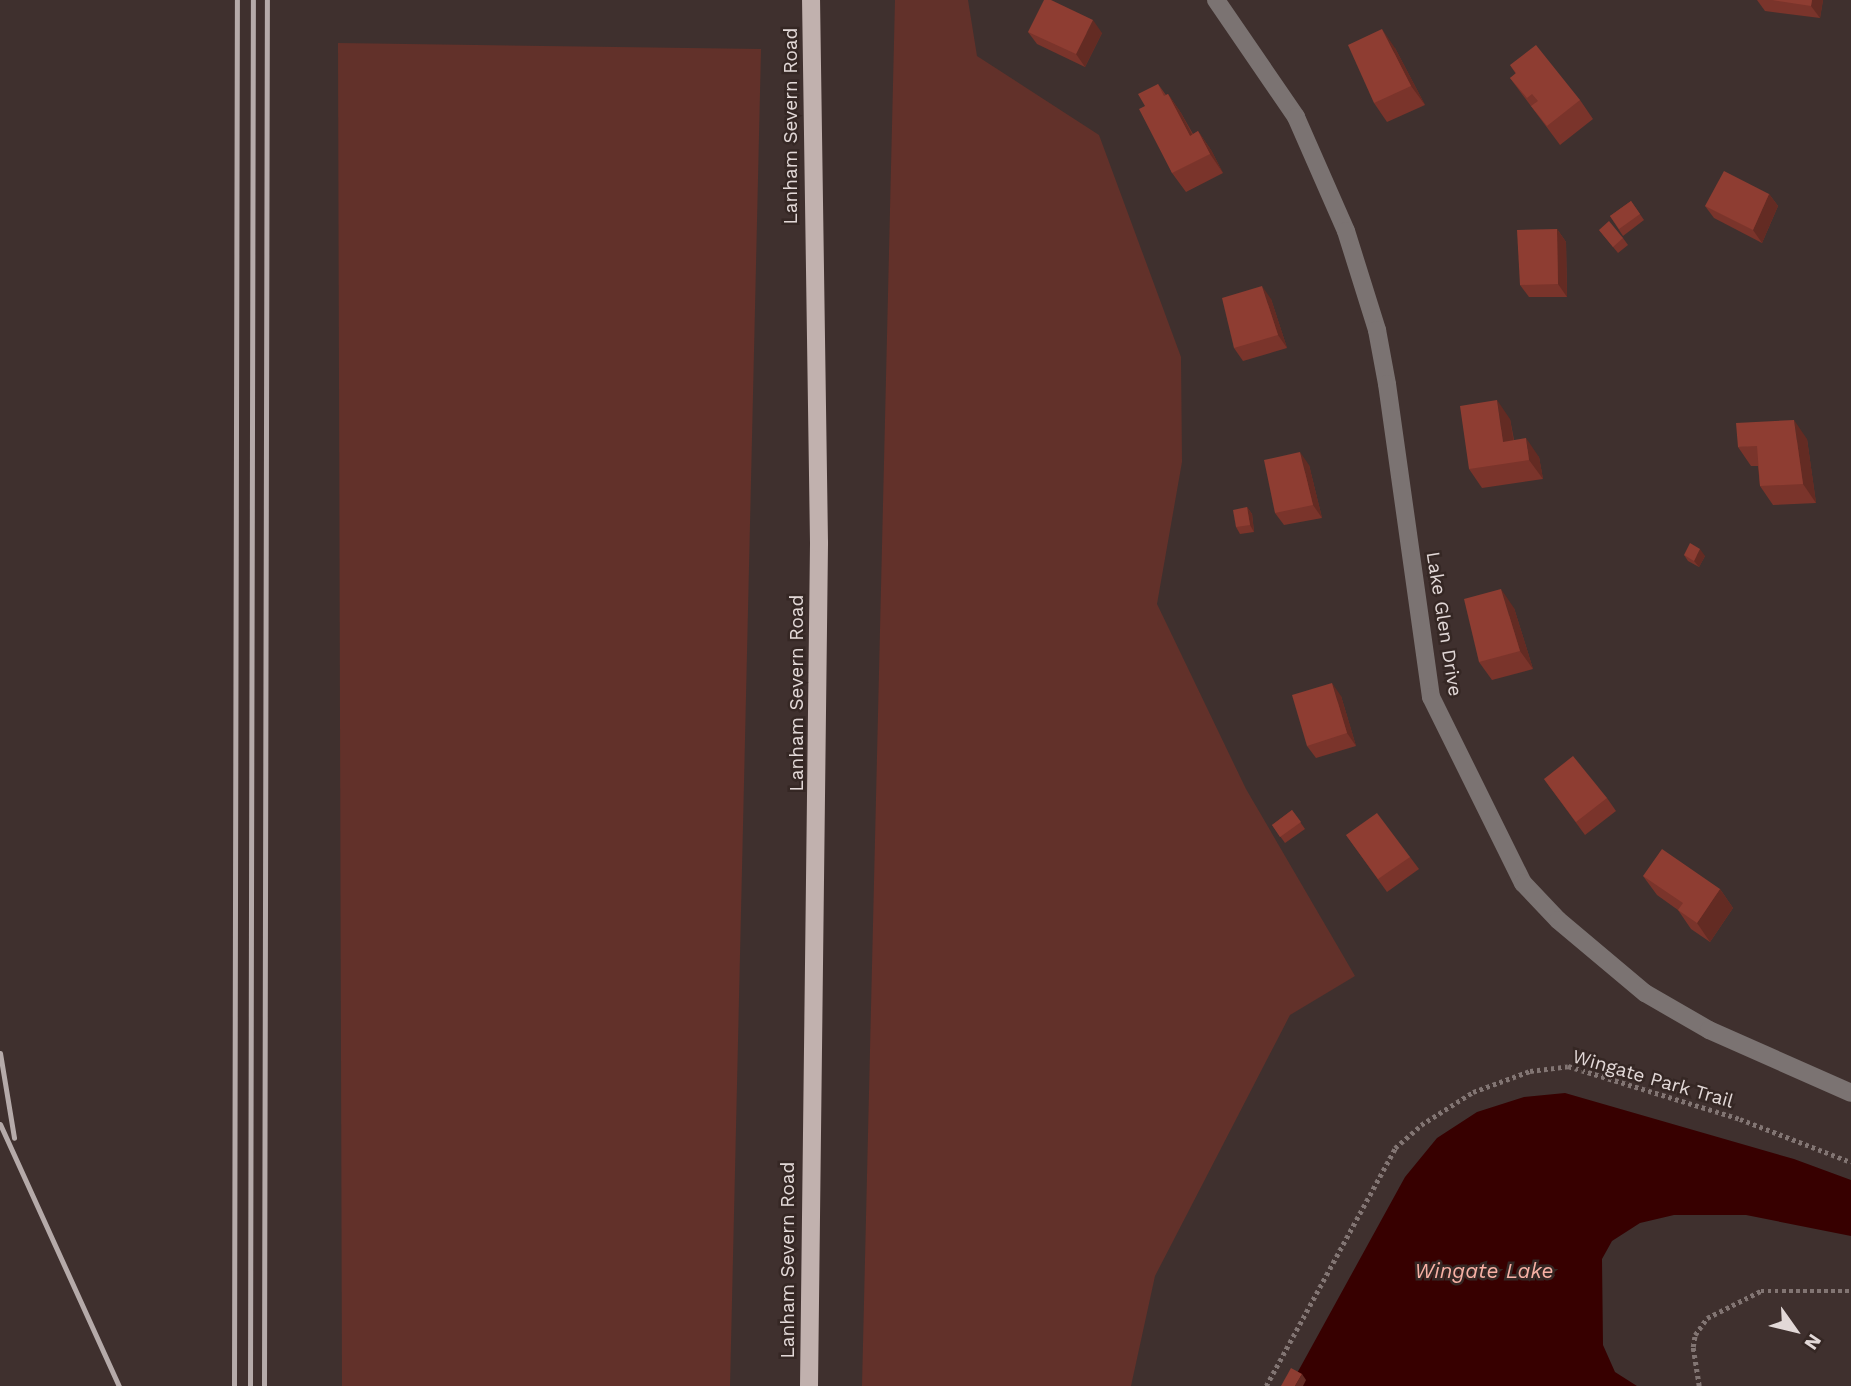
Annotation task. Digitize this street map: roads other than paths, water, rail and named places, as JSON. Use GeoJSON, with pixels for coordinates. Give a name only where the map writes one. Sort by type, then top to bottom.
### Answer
{"type":"FeatureCollection","features":[{"type":"Feature","properties":{"kind":"main road","name":"Lanham Severn Road"},"geometry":{"type":"LineString","coordinates":[[809,1386],[819,543],[811,0]]}},
{"type":"Feature","properties":{"kind":"street","name":"Lake Glen Drive"},"geometry":{"type":"LineString","coordinates":[[1216,0],[1296,117],[1346,231],[1377,330],[1387,384],[1431,697],[1523,883],[1558,920],[1645,993],[1709,1030],[1851,1093]]}},
{"type":"Feature","properties":{"kind":"water","name":"Wingate Lake"},"geometry":{"type":"Polygon","coordinates":[[[1565,1093],[1794,1159],[1851,1180],[1851,1236],[1746,1215],[1674,1215],[1640,1223],[1612,1241],[1602,1259],[1603,1345],[1615,1372],[1637,1386],[1290,1386],[1405,1177],[1437,1138],[1477,1112],[1524,1097],[1565,1093]]]}},
{"type":"Feature","properties":{"kind":"railway"},"geometry":{"type":"LineString","coordinates":[[234,1386],[237,0]]}},
{"type":"Feature","properties":{"kind":"railway"},"geometry":{"type":"LineString","coordinates":[[250,1386],[253,0]]}},
{"type":"Feature","properties":{"kind":"railway"},"geometry":{"type":"LineString","coordinates":[[264,1386],[267,0]]}},
{"type":"Feature","properties":{"kind":"railway"},"geometry":{"type":"LineString","coordinates":[[0,1053],[14,1138]]}},
{"type":"Feature","properties":{"kind":"railway"},"geometry":{"type":"LineString","coordinates":[[0,1124],[119,1386]]}}]}
